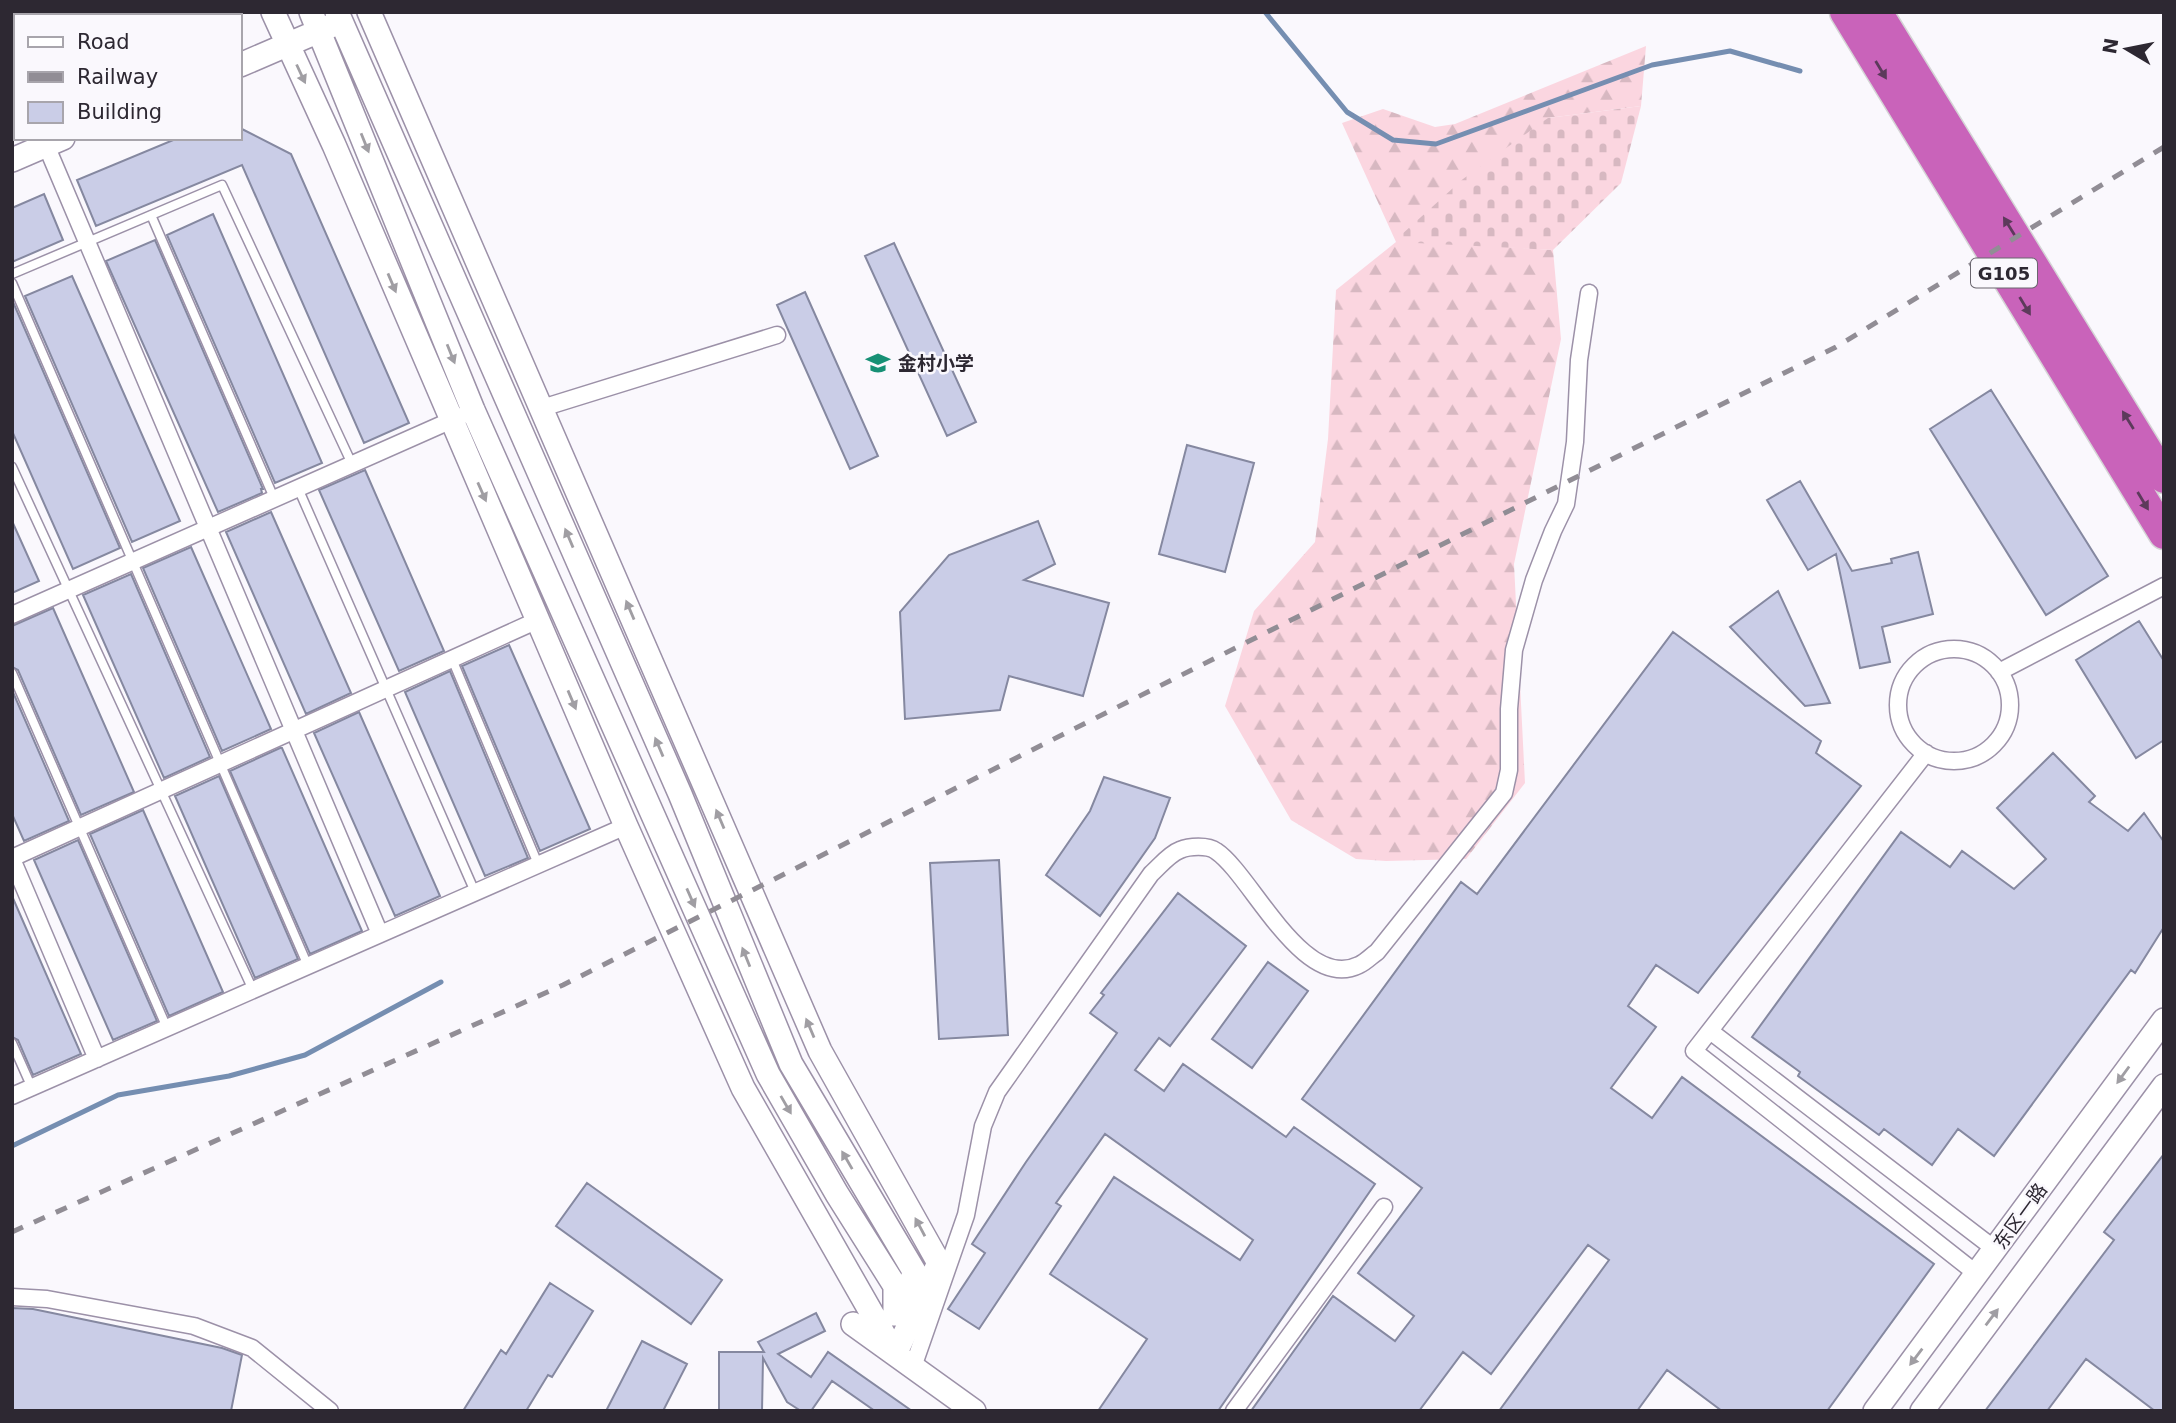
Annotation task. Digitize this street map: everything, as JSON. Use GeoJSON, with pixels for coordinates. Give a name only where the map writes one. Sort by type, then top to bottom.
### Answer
{"type":"FeatureCollection","features":[{"type":"Feature","properties":{"kind":"highway","name":"G105"},"geometry":{"type":"LineString","coordinates":[[1863,16],[2164,478]]}},
{"type":"Feature","properties":{"kind":"highway","name":"G105"},"geometry":{"type":"LineString","coordinates":[[1863,16],[2164,534]]}},
{"type":"Feature","properties":{"kind":"main road"},"geometry":{"type":"LineString","coordinates":[[273,12],[334,145],[450,420],[743,1088],[904,1361]]}},
{"type":"Feature","properties":{"kind":"main road"},"geometry":{"type":"LineString","coordinates":[[242,64],[288,45],[315,22],[367,12],[542,408],[820,1051],[939,1263],[904,1361]]}},
{"type":"Feature","properties":{"kind":"main road"},"geometry":{"type":"LineString","coordinates":[[340,17],[680,793],[791,1065],[915,1272],[904,1361]]}},
{"type":"Feature","properties":{"kind":"main road"},"geometry":{"type":"LineString","coordinates":[[315,22],[473,410],[768,1074],[837,1194],[895,1286],[904,1361]]}},
{"type":"Feature","properties":{"kind":"main road"},"geometry":{"type":"LineString","coordinates":[[12,160],[55,142]]}},
{"type":"Feature","properties":{"kind":"main road","name":"东区一路"},"geometry":{"type":"LineString","coordinates":[[1875,1411],[2164,1020]]}},
{"type":"Feature","properties":{"kind":"main road","name":"东区一路"},"geometry":{"type":"LineString","coordinates":[[1922,1411],[2164,1086]]}},
{"type":"Feature","properties":{"kind":"main road"},"geometry":{"type":"LineString","coordinates":[[1942,1321],[1972,1343]]}},
{"type":"Feature","properties":{"kind":"main road"},"geometry":{"type":"LineString","coordinates":[[853,1324],[974,1411]]}},
{"type":"Feature","properties":{"kind":"street"},"geometry":{"type":"LineString","coordinates":[[55,142],[87,242],[380,934]]}},
{"type":"Feature","properties":{"kind":"street"},"geometry":{"type":"LineString","coordinates":[[904,1361],[967,1215],[983,1126],[997,1092],[1151,874],[1177,850],[1194,847],[1215,849],[1294,945],[1326,965],[1338,968],[1358,966],[1385,943],[1504,793],[1508,770],[1514,650],[1534,580],[1566,504],[1576,442],[1579,360],[1589,293]]}},
{"type":"Feature","properties":{"kind":"street"},"geometry":{"type":"LineString","coordinates":[[542,408],[777,335]]}},
{"type":"Feature","properties":{"kind":"street"},"geometry":{"type":"LineString","coordinates":[[12,615],[473,410]]}},
{"type":"Feature","properties":{"kind":"street"},"geometry":{"type":"LineString","coordinates":[[1999,672],[2164,586]]}},
{"type":"Feature","properties":{"kind":"street"},"geometry":{"type":"LineString","coordinates":[[97,1059],[12,859],[538,620]]}},
{"type":"Feature","properties":{"kind":"street"},"geometry":{"type":"LineString","coordinates":[[1959,649],[1978,653],[1999,672],[2010,697],[2009,715],[2003,731],[1993,746],[1978,756],[1961,761],[1942,760],[1926,753],[1912,742],[1903,726],[1898,707],[1901,688],[1910,671],[1923,658],[1941,650],[1959,649]]}},
{"type":"Feature","properties":{"kind":"street"},"geometry":{"type":"LineString","coordinates":[[1926,753],[1694,1051],[1977,1274]]}},
{"type":"Feature","properties":{"kind":"street"},"geometry":{"type":"LineString","coordinates":[[12,1096],[626,825]]}},
{"type":"Feature","properties":{"kind":"street"},"geometry":{"type":"LineString","coordinates":[[1710,1031],[1996,1250]]}},
{"type":"Feature","properties":{"kind":"street"},"geometry":{"type":"LineString","coordinates":[[1234,1411],[1384,1207]]}},
{"type":"Feature","properties":{"kind":"street"},"geometry":{"type":"LineString","coordinates":[[12,1297],[47,1300],[194,1326],[252,1348],[330,1411]]}},
{"type":"Feature","properties":{"kind":"lane"},"geometry":{"type":"LineString","coordinates":[[12,274],[222,185],[352,464]]}},
{"type":"Feature","properties":{"kind":"lane"},"geometry":{"type":"LineString","coordinates":[[151,215],[274,499]]}},
{"type":"Feature","properties":{"kind":"lane"},"geometry":{"type":"LineString","coordinates":[[12,283],[308,966]]}},
{"type":"Feature","properties":{"kind":"lane"},"geometry":{"type":"LineString","coordinates":[[12,467],[253,990]]}},
{"type":"Feature","properties":{"kind":"lane"},"geometry":{"type":"LineString","coordinates":[[298,488],[475,892]]}},
{"type":"Feature","properties":{"kind":"lane"},"geometry":{"type":"LineString","coordinates":[[452,659],[538,864]]}},
{"type":"Feature","properties":{"kind":"lane"},"geometry":{"type":"LineString","coordinates":[[12,673],[167,1028]]}},
{"type":"Feature","properties":{"kind":"lane"},"geometry":{"type":"LineString","coordinates":[[12,1043],[32,1088]]}},
{"type":"Feature","properties":{"kind":"green space"},"geometry":{"type":"Polygon","coordinates":[[[1646,46],[1641,106],[1548,118],[1478,245],[1553,250],[1561,339],[1514,564],[1525,783],[1466,859],[1356,859],[1291,820],[1225,706],[1254,611],[1315,542],[1328,439],[1336,290],[1396,242],[1342,123],[1383,109],[1435,127],[1455,124],[1646,46]]]}},
{"type":"Feature","properties":{"kind":"green space"},"geometry":{"type":"Polygon","coordinates":[[[1641,106],[1621,183],[1553,250],[1396,242],[1463,179],[1548,118],[1641,106]]]}},
{"type":"Feature","properties":{"kind":"building"},"geometry":{"type":"Polygon","coordinates":[[[242,129],[291,154],[409,423],[364,443],[242,165],[96,226],[77,180],[173,140],[242,140],[242,129]]]}},
{"type":"Feature","properties":{"kind":"building"},"geometry":{"type":"Polygon","coordinates":[[[44,194],[63,240],[12,262],[12,208],[44,194]]]}},
{"type":"Feature","properties":{"kind":"building"},"geometry":{"type":"Polygon","coordinates":[[[213,214],[322,463],[275,483],[167,235],[213,214]]]}},
{"type":"Feature","properties":{"kind":"building"},"geometry":{"type":"Polygon","coordinates":[[[155,240],[263,489],[262,493],[218,512],[106,261],[155,240]]]}},
{"type":"Feature","properties":{"kind":"building"},"geometry":{"type":"Polygon","coordinates":[[[894,243],[976,422],[947,436],[865,256],[894,243]]]}},
{"type":"Feature","properties":{"kind":"building"},"geometry":{"type":"Polygon","coordinates":[[[72,276],[180,521],[132,542],[25,296],[72,276]]]}},
{"type":"Feature","properties":{"kind":"building"},"geometry":{"type":"Polygon","coordinates":[[[805,292],[878,456],[850,469],[777,305],[805,292]]]}},
{"type":"Feature","properties":{"kind":"building"},"geometry":{"type":"Polygon","coordinates":[[[13,302],[120,548],[73,569],[12,431],[13,302]]]}},
{"type":"Feature","properties":{"kind":"building"},"geometry":{"type":"Polygon","coordinates":[[[1991,390],[2108,576],[2046,615],[1930,429],[1991,390]]]}},
{"type":"Feature","properties":{"kind":"building"},"geometry":{"type":"Polygon","coordinates":[[[1187,445],[1254,463],[1225,572],[1159,554],[1187,445]]]}},
{"type":"Feature","properties":{"kind":"building"},"geometry":{"type":"Polygon","coordinates":[[[365,470],[444,651],[399,671],[319,490],[365,470]]]}},
{"type":"Feature","properties":{"kind":"building"},"geometry":{"type":"Polygon","coordinates":[[[1800,481],[1852,571],[1892,563],[1891,559],[1918,552],[1933,614],[1882,627],[1890,662],[1860,668],[1836,554],[1808,570],[1767,500],[1800,481]]]}},
{"type":"Feature","properties":{"kind":"building"},"geometry":{"type":"Polygon","coordinates":[[[271,512],[351,693],[306,714],[226,532],[271,512]]]}},
{"type":"Feature","properties":{"kind":"building"},"geometry":{"type":"Polygon","coordinates":[[[12,521],[39,581],[12,593],[12,521]]]}},
{"type":"Feature","properties":{"kind":"building"},"geometry":{"type":"Polygon","coordinates":[[[1038,521],[1055,564],[1024,580],[1109,603],[1083,696],[1009,676],[1000,710],[905,719],[900,612],[949,555],[1038,521]]]}},
{"type":"Feature","properties":{"kind":"building"},"geometry":{"type":"Polygon","coordinates":[[[191,547],[271,729],[222,751],[143,568],[191,547]]]}},
{"type":"Feature","properties":{"kind":"building"},"geometry":{"type":"Polygon","coordinates":[[[131,574],[210,757],[164,778],[83,595],[131,574]]]}},
{"type":"Feature","properties":{"kind":"building"},"geometry":{"type":"Polygon","coordinates":[[[1778,591],[1830,703],[1805,706],[1730,627],[1778,591]]]}},
{"type":"Feature","properties":{"kind":"building"},"geometry":{"type":"Polygon","coordinates":[[[53,608],[134,792],[81,815],[18,670],[12,667],[12,626],[53,608]]]}},
{"type":"Feature","properties":{"kind":"building"},"geometry":{"type":"Polygon","coordinates":[[[2139,621],[2164,661],[2164,740],[2136,758],[2076,660],[2139,621]]]}},
{"type":"Feature","properties":{"kind":"building"},"geometry":{"type":"Polygon","coordinates":[[[1673,632],[1821,741],[1816,753],[1861,786],[1698,993],[1656,965],[1628,1006],[1656,1027],[1611,1088],[1652,1118],[1682,1077],[1934,1264],[1827,1411],[1722,1411],[1667,1370],[1637,1411],[1499,1411],[1609,1260],[1588,1245],[1491,1374],[1463,1352],[1419,1411],[1251,1411],[1333,1296],[1395,1341],[1414,1316],[1358,1273],[1422,1188],[1302,1099],[1461,882],[1477,894],[1673,632]]]}},
{"type":"Feature","properties":{"kind":"building"},"geometry":{"type":"Polygon","coordinates":[[[509,645],[590,829],[540,851],[462,666],[509,645]]]}},
{"type":"Feature","properties":{"kind":"building"},"geometry":{"type":"Polygon","coordinates":[[[450,671],[528,858],[485,876],[405,692],[450,671]]]}},
{"type":"Feature","properties":{"kind":"building"},"geometry":{"type":"Polygon","coordinates":[[[12,690],[69,821],[24,841],[12,814],[12,690]]]}},
{"type":"Feature","properties":{"kind":"building"},"geometry":{"type":"Polygon","coordinates":[[[359,712],[440,896],[395,916],[314,733],[359,712]]]}},
{"type":"Feature","properties":{"kind":"building"},"geometry":{"type":"Polygon","coordinates":[[[280,748],[362,931],[310,954],[230,771],[280,748]]]}},
{"type":"Feature","properties":{"kind":"building"},"geometry":{"type":"Polygon","coordinates":[[[2053,753],[2095,796],[2089,802],[2128,831],[2144,813],[2164,842],[2164,927],[2135,973],[2131,970],[1994,1156],[1958,1129],[1932,1165],[1884,1129],[1879,1135],[1798,1076],[1800,1072],[1752,1037],[1901,832],[1950,867],[1962,851],[2014,889],[2046,859],[1997,808],[2053,753]]]}},
{"type":"Feature","properties":{"kind":"building"},"geometry":{"type":"Polygon","coordinates":[[[219,776],[298,959],[255,978],[175,796],[219,776]]]}},
{"type":"Feature","properties":{"kind":"building"},"geometry":{"type":"Polygon","coordinates":[[[1104,777],[1170,798],[1155,838],[1100,916],[1046,875],[1090,811],[1104,777]]]}},
{"type":"Feature","properties":{"kind":"building"},"geometry":{"type":"Polygon","coordinates":[[[143,810],[223,992],[169,1016],[90,834],[143,810]]]}},
{"type":"Feature","properties":{"kind":"building"},"geometry":{"type":"Polygon","coordinates":[[[78,840],[157,1021],[113,1040],[34,860],[78,840]]]}},
{"type":"Feature","properties":{"kind":"building"},"geometry":{"type":"Polygon","coordinates":[[[999,860],[1008,1035],[939,1039],[930,863],[999,860]]]}},
{"type":"Feature","properties":{"kind":"building"},"geometry":{"type":"Polygon","coordinates":[[[1178,893],[1246,946],[1170,1046],[1159,1038],[1135,1070],[1164,1091],[1183,1064],[1286,1137],[1294,1127],[1375,1184],[1218,1411],[1098,1411],[1147,1339],[1050,1274],[1114,1177],[1240,1260],[1253,1240],[1105,1134],[1056,1203],[1061,1206],[979,1329],[948,1309],[985,1253],[972,1244],[1117,1033],[1090,1013],[1104,995],[1101,993],[1178,893]]]}},
{"type":"Feature","properties":{"kind":"building"},"geometry":{"type":"Polygon","coordinates":[[[12,896],[81,1054],[33,1075],[18,1040],[12,1037],[12,896]]]}},
{"type":"Feature","properties":{"kind":"building"},"geometry":{"type":"Polygon","coordinates":[[[1268,962],[1308,991],[1252,1068],[1212,1039],[1268,962]]]}},
{"type":"Feature","properties":{"kind":"building"},"geometry":{"type":"Polygon","coordinates":[[[2164,1154],[2164,1411],[2155,1411],[2086,1359],[2047,1411],[1985,1411],[2114,1240],[2104,1232],[2164,1154]]]}},
{"type":"Feature","properties":{"kind":"building"},"geometry":{"type":"Polygon","coordinates":[[[587,1183],[722,1280],[691,1324],[556,1226],[587,1183]]]}},
{"type":"Feature","properties":{"kind":"building"},"geometry":{"type":"Polygon","coordinates":[[[550,1283],[593,1311],[552,1377],[548,1375],[526,1411],[463,1411],[501,1350],[506,1354],[550,1283]]]}},
{"type":"Feature","properties":{"kind":"building"},"geometry":{"type":"Polygon","coordinates":[[[12,1308],[33,1309],[222,1348],[242,1355],[231,1411],[12,1411],[12,1308]]]}},
{"type":"Feature","properties":{"kind":"building"},"geometry":{"type":"Polygon","coordinates":[[[816,1313],[825,1331],[778,1354],[811,1377],[828,1352],[912,1411],[875,1411],[832,1381],[811,1411],[801,1411],[787,1402],[763,1358],[762,1411],[719,1411],[719,1352],[764,1352],[758,1342],[816,1313]]]}},
{"type":"Feature","properties":{"kind":"building"},"geometry":{"type":"Polygon","coordinates":[[[642,1341],[687,1364],[663,1411],[606,1411],[642,1341]]]}},
{"type":"Feature","properties":{"kind":"waterway"},"geometry":{"type":"LineString","coordinates":[[1265,12],[1347,112],[1393,140],[1436,144],[1652,65],[1730,51],[1800,71]]}},
{"type":"Feature","properties":{"kind":"waterway"},"geometry":{"type":"LineString","coordinates":[[12,1146],[118,1095],[229,1076],[305,1055],[441,982]]}},
{"type":"Feature","properties":{"kind":"railway"},"geometry":{"type":"LineString","coordinates":[[12,1232],[563,985],[1836,347],[2164,147]]}},
{"type":"Feature","properties":{"kind":"place","name":"金村小学"},"geometry":{"type":"Point","coordinates":[878,363]}}]}
